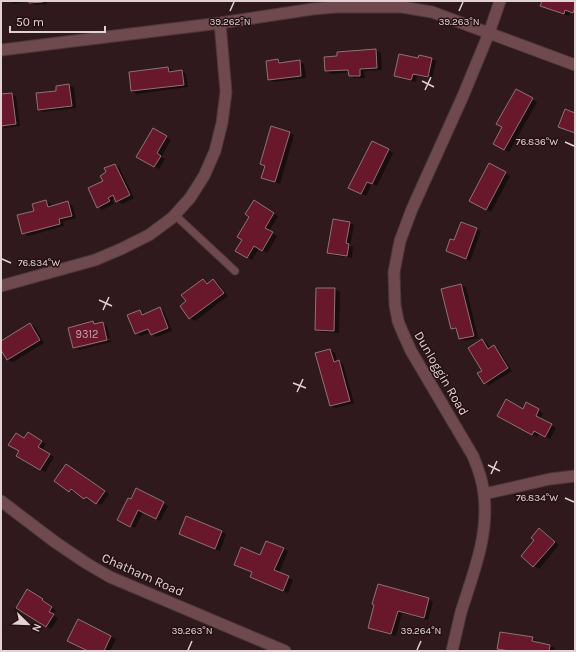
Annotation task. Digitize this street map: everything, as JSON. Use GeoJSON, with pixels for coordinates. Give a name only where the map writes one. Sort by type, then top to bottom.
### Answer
{"type":"FeatureCollection","features":[{"type":"Feature","properties":{"kind":"street","name":"Dunloggin Road"},"geometry":{"type":"LineString","coordinates":[[452,651],[461,614],[482,544],[485,511],[484,494],[473,456],[411,351],[402,331],[398,321],[395,305],[394,272],[400,241],[412,209],[490,33],[500,1]]}},
{"type":"Feature","properties":{"kind":"street"},"geometry":{"type":"LineString","coordinates":[[1,50],[220,23],[317,9],[366,6],[402,7],[432,12],[575,65]]}},
{"type":"Feature","properties":{"kind":"street"},"geometry":{"type":"LineString","coordinates":[[1,286],[95,260],[114,252],[149,235],[175,215],[190,198],[204,176],[215,151],[222,123],[226,92],[220,23]]}},
{"type":"Feature","properties":{"kind":"street"},"geometry":{"type":"LineString","coordinates":[[484,494],[575,476]]}},
{"type":"Feature","properties":{"kind":"street","name":"Chatham Road"},"geometry":{"type":"LineString","coordinates":[[1,501],[55,542],[110,577],[285,651]]}},
{"type":"Feature","properties":{"kind":"lane"},"geometry":{"type":"LineString","coordinates":[[175,215],[235,271]]}},
{"type":"Feature","properties":{"kind":"building"},"geometry":{"type":"Polygon","coordinates":[[[29,1],[42,1],[43,2],[29,3],[29,1]]]}},
{"type":"Feature","properties":{"kind":"building"},"geometry":{"type":"Polygon","coordinates":[[[542,1],[575,1],[575,8],[573,13],[565,10],[564,14],[540,6],[542,1]]]}},
{"type":"Feature","properties":{"kind":"building"},"geometry":{"type":"Polygon","coordinates":[[[376,49],[377,68],[360,69],[360,76],[349,76],[348,70],[325,71],[324,57],[337,56],[337,52],[376,49]]]}},
{"type":"Feature","properties":{"kind":"building"},"geometry":{"type":"Polygon","coordinates":[[[399,54],[418,58],[419,55],[432,58],[428,77],[413,74],[411,80],[394,76],[399,54]]]}},
{"type":"Feature","properties":{"kind":"building"},"geometry":{"type":"Polygon","coordinates":[[[278,59],[279,63],[300,60],[301,76],[268,80],[266,61],[278,59]]]}},
{"type":"Feature","properties":{"kind":"building"},"geometry":{"type":"Polygon","coordinates":[[[168,67],[169,72],[182,70],[184,85],[131,91],[129,72],[168,67]]]}},
{"type":"Feature","properties":{"kind":"building"},"geometry":{"type":"Polygon","coordinates":[[[69,84],[72,106],[38,110],[36,93],[56,91],[56,86],[69,84]]]}},
{"type":"Feature","properties":{"kind":"building"},"geometry":{"type":"Polygon","coordinates":[[[516,89],[533,98],[504,150],[493,144],[502,127],[496,124],[516,89]]]}},
{"type":"Feature","properties":{"kind":"building"},"geometry":{"type":"Polygon","coordinates":[[[12,93],[16,124],[1,126],[1,94],[12,93]]]}},
{"type":"Feature","properties":{"kind":"building"},"geometry":{"type":"Polygon","coordinates":[[[565,109],[575,113],[575,133],[558,127],[565,109]]]}},
{"type":"Feature","properties":{"kind":"building"},"geometry":{"type":"Polygon","coordinates":[[[271,126],[290,132],[275,182],[261,178],[265,166],[260,164],[271,126]]]}},
{"type":"Feature","properties":{"kind":"building"},"geometry":{"type":"Polygon","coordinates":[[[153,128],[167,136],[157,153],[161,156],[154,167],[136,157],[153,128]]]}},
{"type":"Feature","properties":{"kind":"building"},"geometry":{"type":"Polygon","coordinates":[[[372,141],[389,149],[372,184],[367,182],[361,194],[348,188],[372,141]]]}},
{"type":"Feature","properties":{"kind":"building"},"geometry":{"type":"Polygon","coordinates":[[[489,163],[506,172],[486,210],[469,201],[489,163]]]}},
{"type":"Feature","properties":{"kind":"building"},"geometry":{"type":"Polygon","coordinates":[[[115,164],[130,195],[116,202],[113,195],[108,198],[110,201],[97,208],[88,188],[103,181],[100,176],[106,172],[104,168],[115,164]]]}},
{"type":"Feature","properties":{"kind":"building"},"geometry":{"type":"Polygon","coordinates":[[[46,200],[48,207],[68,201],[72,216],[59,219],[60,224],[22,234],[17,215],[34,211],[32,204],[46,200]]]}},
{"type":"Feature","properties":{"kind":"building"},"geometry":{"type":"Polygon","coordinates":[[[254,200],[274,213],[265,228],[273,232],[262,251],[254,246],[247,258],[235,251],[242,240],[237,237],[249,217],[245,214],[254,200]]]}},
{"type":"Feature","properties":{"kind":"building"},"geometry":{"type":"Polygon","coordinates":[[[333,219],[350,222],[346,243],[349,244],[347,256],[327,253],[333,219]]]}},
{"type":"Feature","properties":{"kind":"building"},"geometry":{"type":"Polygon","coordinates":[[[461,222],[477,228],[466,259],[446,251],[450,239],[454,240],[461,222]]]}},
{"type":"Feature","properties":{"kind":"building"},"geometry":{"type":"Polygon","coordinates":[[[203,279],[207,284],[213,279],[224,293],[189,319],[180,306],[186,301],[181,295],[203,279]]]}},
{"type":"Feature","properties":{"kind":"building"},"geometry":{"type":"Polygon","coordinates":[[[461,284],[474,336],[459,339],[456,328],[451,329],[441,289],[461,284]]]}},
{"type":"Feature","properties":{"kind":"building"},"geometry":{"type":"Polygon","coordinates":[[[316,288],[335,288],[334,331],[315,330],[316,288]]]}},
{"type":"Feature","properties":{"kind":"building"},"geometry":{"type":"Polygon","coordinates":[[[160,307],[168,328],[151,335],[148,329],[135,334],[127,315],[140,310],[142,315],[160,307]]]}},
{"type":"Feature","properties":{"kind":"building"},"geometry":{"type":"Polygon","coordinates":[[[93,321],[94,324],[103,322],[107,340],[73,348],[68,328],[93,321]]]}},
{"type":"Feature","properties":{"kind":"building"},"geometry":{"type":"Polygon","coordinates":[[[30,323],[40,340],[7,360],[1,350],[1,341],[30,323]]]}},
{"type":"Feature","properties":{"kind":"building"},"geometry":{"type":"Polygon","coordinates":[[[482,339],[488,349],[494,345],[508,368],[484,384],[477,373],[482,371],[468,348],[482,339]]]}},
{"type":"Feature","properties":{"kind":"building"},"geometry":{"type":"Polygon","coordinates":[[[330,349],[334,362],[339,360],[350,401],[330,406],[315,353],[330,349]]]}},
{"type":"Feature","properties":{"kind":"building"},"geometry":{"type":"Polygon","coordinates":[[[506,399],[523,409],[526,402],[539,409],[536,416],[552,424],[545,437],[534,431],[532,435],[497,416],[506,399]]]}},
{"type":"Feature","properties":{"kind":"building"},"geometry":{"type":"Polygon","coordinates":[[[28,432],[42,441],[38,447],[50,454],[40,470],[16,456],[19,451],[8,445],[16,433],[24,438],[28,432]]]}},
{"type":"Feature","properties":{"kind":"building"},"geometry":{"type":"Polygon","coordinates":[[[66,464],[105,491],[96,504],[86,497],[84,499],[71,489],[69,492],[54,481],[66,464]]]}},
{"type":"Feature","properties":{"kind":"building"},"geometry":{"type":"Polygon","coordinates":[[[136,488],[164,502],[156,519],[138,510],[130,527],[117,520],[128,498],[131,499],[136,488]]]}},
{"type":"Feature","properties":{"kind":"building"},"geometry":{"type":"Polygon","coordinates":[[[186,516],[222,531],[215,549],[179,534],[186,516]]]}},
{"type":"Feature","properties":{"kind":"building"},"geometry":{"type":"Polygon","coordinates":[[[539,528],[555,542],[533,567],[521,556],[534,540],[531,538],[539,528]]]}},
{"type":"Feature","properties":{"kind":"building"},"geometry":{"type":"Polygon","coordinates":[[[266,541],[284,548],[274,570],[289,576],[283,591],[250,577],[252,572],[234,565],[241,547],[260,555],[266,541]]]}},
{"type":"Feature","properties":{"kind":"building"},"geometry":{"type":"Polygon","coordinates":[[[378,584],[429,598],[424,618],[398,611],[391,634],[368,628],[374,605],[372,604],[378,584]]]}},
{"type":"Feature","properties":{"kind":"building"},"geometry":{"type":"Polygon","coordinates":[[[27,589],[43,599],[42,600],[52,607],[49,612],[54,614],[46,627],[16,608],[27,589]]]}},
{"type":"Feature","properties":{"kind":"building"},"geometry":{"type":"Polygon","coordinates":[[[78,619],[111,636],[104,651],[88,651],[67,641],[78,619]]]}},
{"type":"Feature","properties":{"kind":"building"},"geometry":{"type":"Polygon","coordinates":[[[500,632],[533,637],[532,641],[550,645],[549,651],[510,651],[497,649],[500,632]]]}}]}
